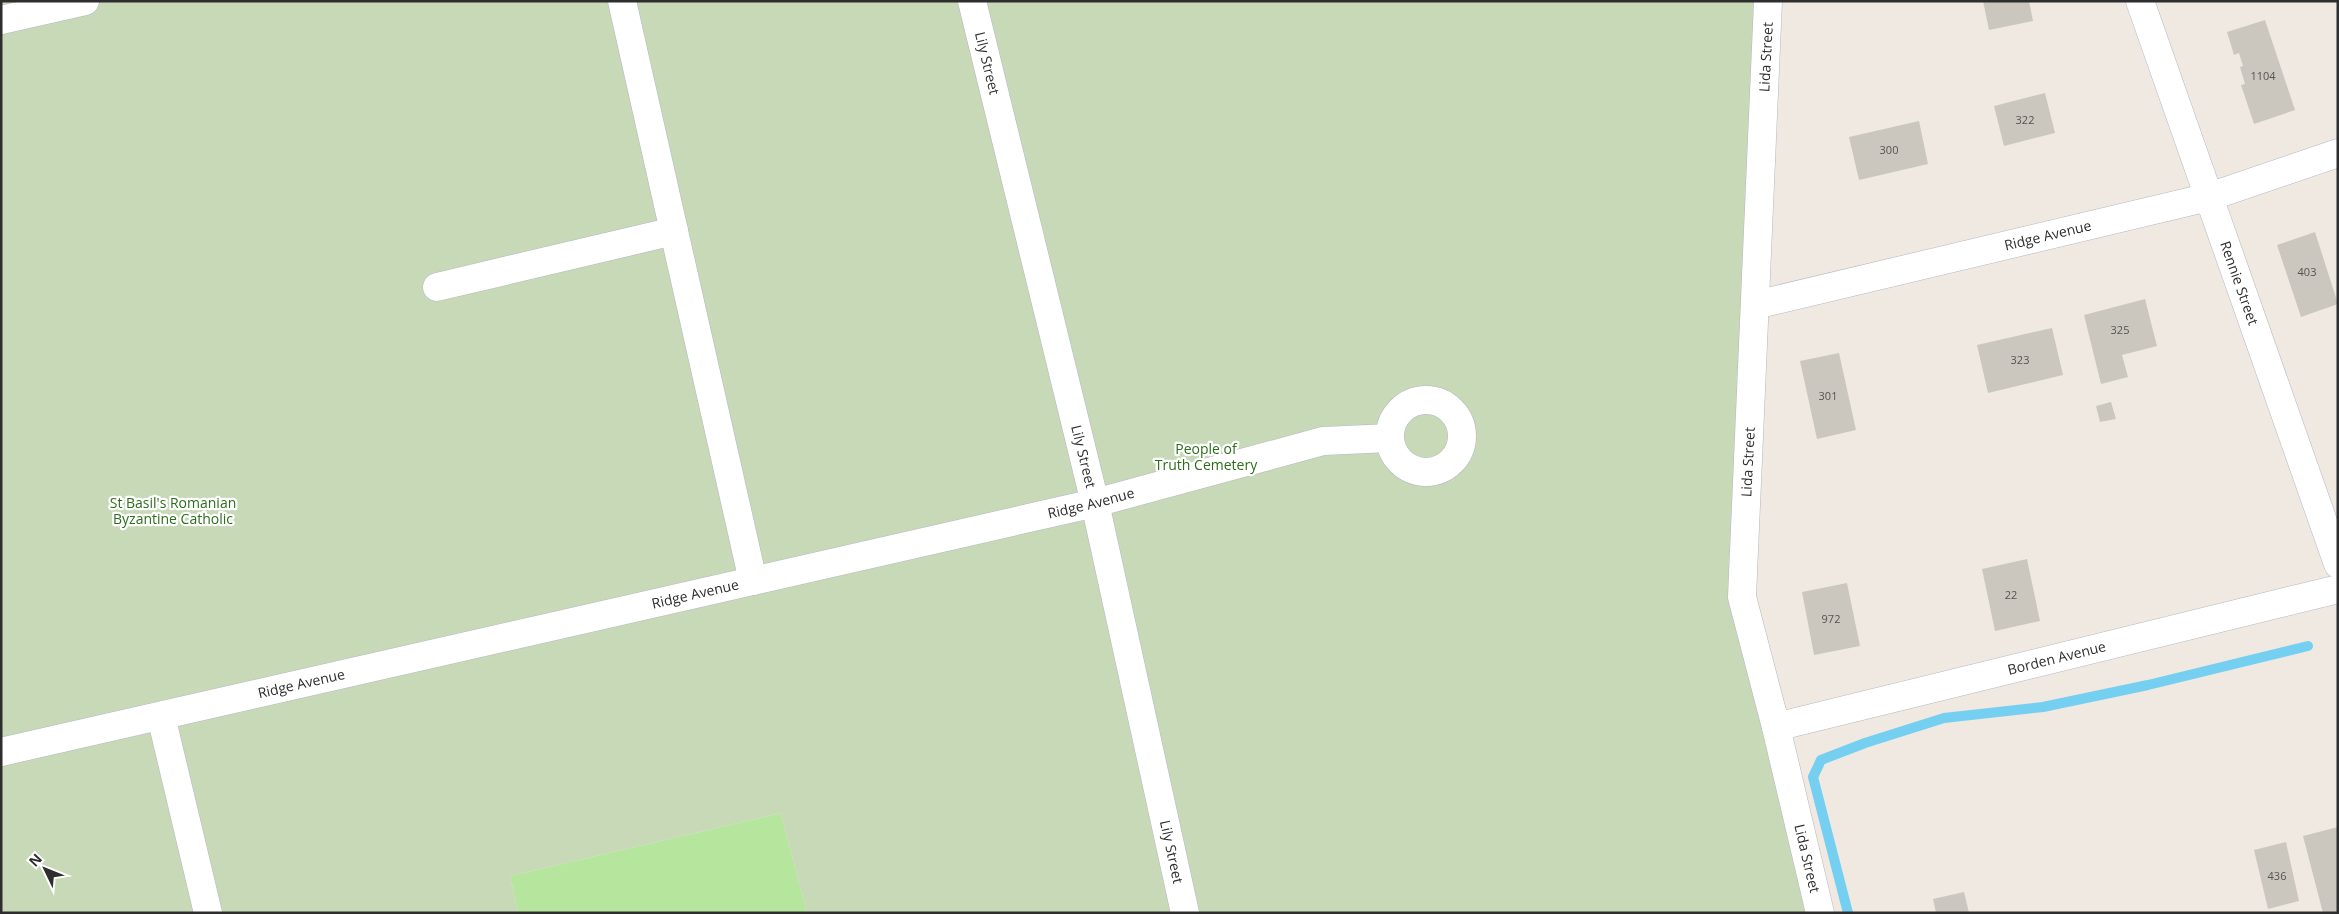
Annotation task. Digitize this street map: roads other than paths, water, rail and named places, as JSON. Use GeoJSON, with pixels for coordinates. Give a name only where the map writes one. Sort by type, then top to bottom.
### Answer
{"type":"FeatureCollection","features":[{"type":"Feature","properties":{"kind":"street"},"geometry":{"type":"LineString","coordinates":[[1,20],[85,1]]}},
{"type":"Feature","properties":{"kind":"street"},"geometry":{"type":"LineString","coordinates":[[622,1],[753,580]]}},
{"type":"Feature","properties":{"kind":"street","name":"Lily Street"},"geometry":{"type":"LineString","coordinates":[[972,1],[1095,503],[1185,913]]}},
{"type":"Feature","properties":{"kind":"street","name":"Lida Street"},"geometry":{"type":"LineString","coordinates":[[1768,1],[1742,597],[1776,727],[1820,913]]}},
{"type":"Feature","properties":{"kind":"street","name":"Rennie Street"},"geometry":{"type":"LineString","coordinates":[[2140,1],[2338,564]]}},
{"type":"Feature","properties":{"kind":"street","name":"Ridge Avenue"},"geometry":{"type":"LineString","coordinates":[[1755,306],[2209,197],[2338,153]]}},
{"type":"Feature","properties":{"kind":"street"},"geometry":{"type":"LineString","coordinates":[[437,287],[674,231]]}},
{"type":"Feature","properties":{"kind":"street","name":"Ridge Avenue"},"geometry":{"type":"LineString","coordinates":[[1,752],[1095,503],[1323,441],[1390,438]]}},
{"type":"Feature","properties":{"kind":"street","name":"Borden Avenue"},"geometry":{"type":"LineString","coordinates":[[1776,727],[2338,589]]}},
{"type":"Feature","properties":{"kind":"street"},"geometry":{"type":"LineString","coordinates":[[161,716],[208,913]]}},
{"type":"Feature","properties":{"kind":"waterway"},"geometry":{"type":"LineString","coordinates":[[1848,913],[1813,777],[1821,760],[1865,743],[1944,718],[2043,707],[2148,685],[2308,646]]}},
{"type":"Feature","properties":{"kind":"park label","name":"People of Truth Cemetery"},"geometry":{"type":"Point","coordinates":[1206,458]}},
{"type":"Feature","properties":{"kind":"park label","name":"St Basil's Romanian Byzantine Catholic"},"geometry":{"type":"Point","coordinates":[173,512]}}]}
